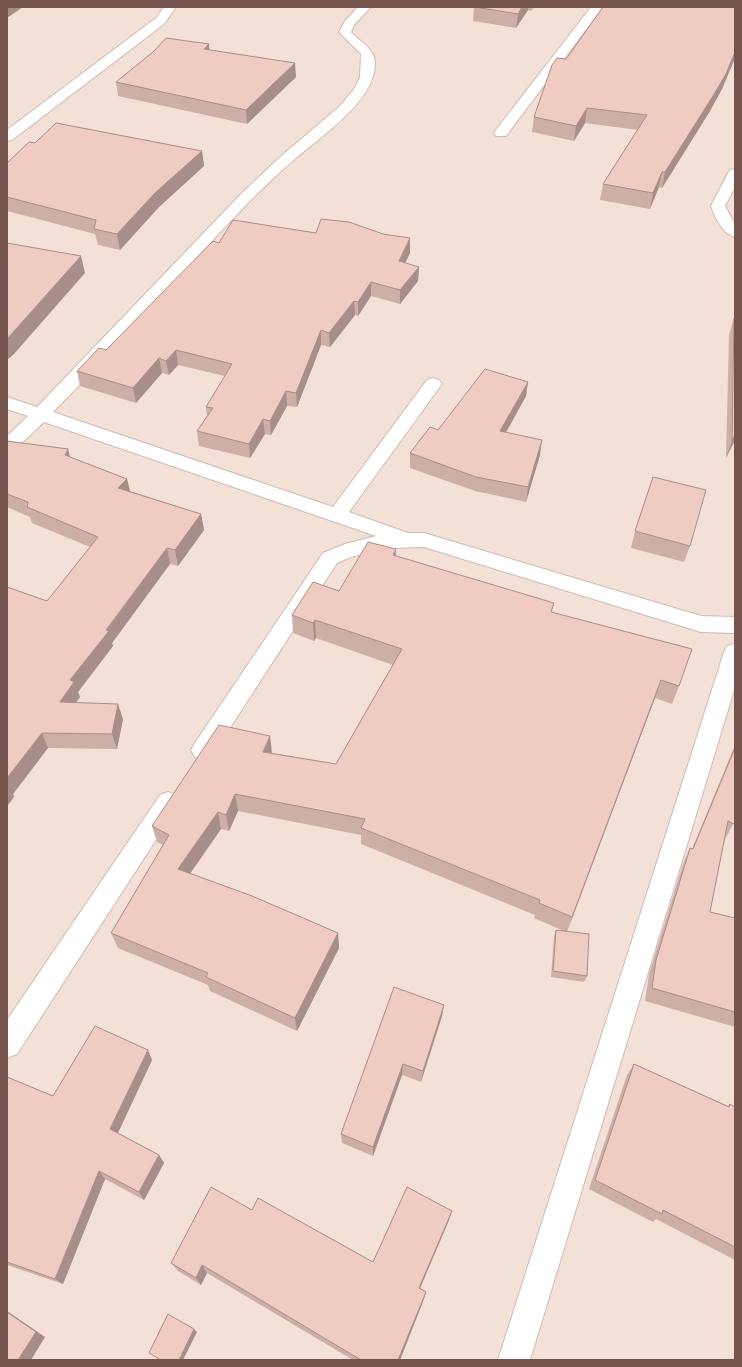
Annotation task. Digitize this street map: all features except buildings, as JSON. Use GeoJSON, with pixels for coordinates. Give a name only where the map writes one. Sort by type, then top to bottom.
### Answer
{"type":"FeatureCollection","features":[{"type":"Feature","properties":{"kind":"street"},"geometry":{"type":"LineString","coordinates":[[7,137],[160,21],[170,7]]}},
{"type":"Feature","properties":{"kind":"street"},"geometry":{"type":"LineString","coordinates":[[7,446],[42,414],[198,245],[262,182],[296,151],[330,124],[349,104],[367,78],[369,60],[367,51],[345,32],[348,24],[365,7]]}},
{"type":"Feature","properties":{"kind":"street"},"geometry":{"type":"LineString","coordinates":[[500,132],[596,7]]}},
{"type":"Feature","properties":{"kind":"street"},"geometry":{"type":"LineString","coordinates":[[735,173],[718,206],[729,227],[735,232]]}},
{"type":"Feature","properties":{"kind":"street"},"geometry":{"type":"LineString","coordinates":[[338,515],[433,384]]}},
{"type":"Feature","properties":{"kind":"street"},"geometry":{"type":"LineString","coordinates":[[7,403],[406,539]]}},
{"type":"Feature","properties":{"kind":"street"},"geometry":{"type":"LineString","coordinates":[[193,765],[330,558],[344,551],[360,546],[406,539],[424,540],[701,624],[724,626],[735,625]]}},
{"type":"Feature","properties":{"kind":"street"},"geometry":{"type":"LineString","coordinates":[[514,1360],[735,652]]}},
{"type":"Feature","properties":{"kind":"street"},"geometry":{"type":"LineString","coordinates":[[7,1044],[180,785]]}},
{"type":"Feature","properties":{"kind":"shaded area"},"geometry":{"type":"Polygon","coordinates":[[[7,7],[735,7],[735,1360],[7,1360],[7,7]]]}}]}
